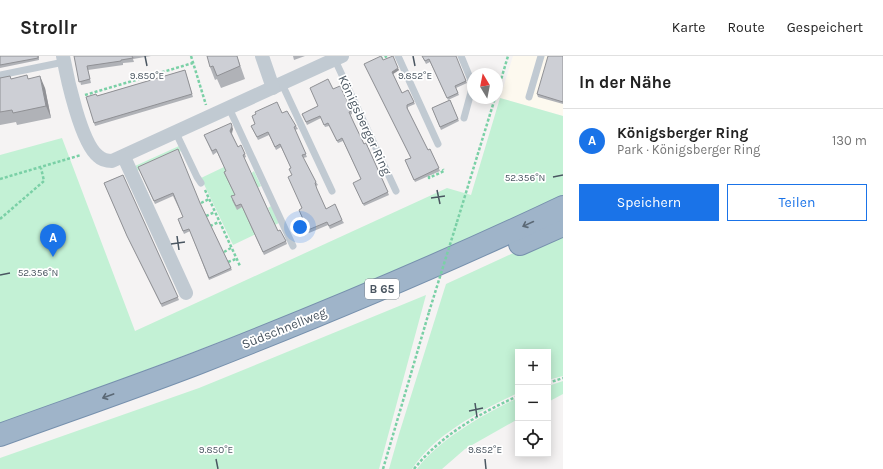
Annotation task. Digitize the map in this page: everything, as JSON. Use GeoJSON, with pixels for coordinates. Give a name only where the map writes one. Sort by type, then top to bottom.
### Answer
{"type":"FeatureCollection","features":[{"type":"Feature","properties":{"kind":"highway","name":"Südschnellweg"},"geometry":{"type":"LineString","coordinates":[[0,435],[219,354],[388,286],[478,248],[563,208]]}},
{"type":"Feature","properties":{"kind":"highway","name":"Südschnellweg"},"geometry":{"type":"LineString","coordinates":[[0,450],[205,375],[420,288],[563,225]]}},
{"type":"Feature","properties":{"kind":"street"},"geometry":{"type":"LineString","coordinates":[[262,56],[278,86]]}},
{"type":"Feature","properties":{"kind":"street","name":"Königsberger Ring"},"geometry":{"type":"LineString","coordinates":[[93,152],[98,157],[115,161],[338,58]]}},
{"type":"Feature","properties":{"kind":"street"},"geometry":{"type":"LineString","coordinates":[[64,59],[72,98],[93,152]]}},
{"type":"Feature","properties":{"kind":"street"},"geometry":{"type":"LineString","coordinates":[[124,157],[186,293]]}},
{"type":"Feature","properties":{"kind":"lane"},"geometry":{"type":"LineString","coordinates":[[398,56],[438,144]]}},
{"type":"Feature","properties":{"kind":"lane"},"geometry":{"type":"LineString","coordinates":[[460,56],[473,85],[464,118]]}},
{"type":"Feature","properties":{"kind":"lane"},"geometry":{"type":"LineString","coordinates":[[529,97],[541,56]]}},
{"type":"Feature","properties":{"kind":"lane","name":"Königsberger Ring"},"geometry":{"type":"LineString","coordinates":[[338,58],[396,191]]}},
{"type":"Feature","properties":{"kind":"lane"},"geometry":{"type":"LineString","coordinates":[[0,75],[64,59]]}},
{"type":"Feature","properties":{"kind":"lane"},"geometry":{"type":"LineString","coordinates":[[278,86],[332,191]]}},
{"type":"Feature","properties":{"kind":"lane"},"geometry":{"type":"LineString","coordinates":[[229,108],[293,246]]}},
{"type":"Feature","properties":{"kind":"lane"},"geometry":{"type":"LineString","coordinates":[[176,133],[201,183]]}},
{"type":"Feature","properties":{"kind":"path"},"geometry":{"type":"LineString","coordinates":[[191,56],[210,117]]}},
{"type":"Feature","properties":{"kind":"path"},"geometry":{"type":"LineString","coordinates":[[380,59],[387,56]]}},
{"type":"Feature","properties":{"kind":"path"},"geometry":{"type":"LineString","coordinates":[[503,73],[508,56]]}},
{"type":"Feature","properties":{"kind":"path"},"geometry":{"type":"LineString","coordinates":[[72,98],[193,63]]}},
{"type":"Feature","properties":{"kind":"path"},"geometry":{"type":"LineString","coordinates":[[175,68],[177,75]]}},
{"type":"Feature","properties":{"kind":"path"},"geometry":{"type":"LineString","coordinates":[[166,71],[168,78]]}},
{"type":"Feature","properties":{"kind":"path"},"geometry":{"type":"LineString","coordinates":[[151,75],[153,82]]}},
{"type":"Feature","properties":{"kind":"path"},"geometry":{"type":"LineString","coordinates":[[142,78],[144,85]]}},
{"type":"Feature","properties":{"kind":"path"},"geometry":{"type":"LineString","coordinates":[[111,87],[113,94]]}},
{"type":"Feature","properties":{"kind":"path"},"geometry":{"type":"LineString","coordinates":[[102,89],[104,96]]}},
{"type":"Feature","properties":{"kind":"path"},"geometry":{"type":"LineString","coordinates":[[383,469],[429,312],[493,104]]}},
{"type":"Feature","properties":{"kind":"path"},"geometry":{"type":"LineString","coordinates":[[0,179],[93,152]]}},
{"type":"Feature","properties":{"kind":"path"},"geometry":{"type":"LineString","coordinates":[[0,219],[44,181],[42,168]]}},
{"type":"Feature","properties":{"kind":"path"},"geometry":{"type":"LineString","coordinates":[[429,176],[430,178],[444,171],[443,170]]}},
{"type":"Feature","properties":{"kind":"path"},"geometry":{"type":"LineString","coordinates":[[201,183],[240,266]]}},
{"type":"Feature","properties":{"kind":"path"},"geometry":{"type":"LineString","coordinates":[[201,203],[209,199]]}},
{"type":"Feature","properties":{"kind":"path"},"geometry":{"type":"LineString","coordinates":[[206,216],[215,212]]}},
{"type":"Feature","properties":{"kind":"path"},"geometry":{"type":"LineString","coordinates":[[210,226],[219,222]]}},
{"type":"Feature","properties":{"kind":"path"},"geometry":{"type":"LineString","coordinates":[[224,252],[231,248]]}},
{"type":"Feature","properties":{"kind":"path"},"geometry":{"type":"LineString","coordinates":[[228,262],[236,258]]}},
{"type":"Feature","properties":{"kind":"path"},"geometry":{"type":"LineString","coordinates":[[551,382],[563,378]]}},
{"type":"Feature","properties":{"kind":"path"},"geometry":{"type":"LineString","coordinates":[[414,469],[433,448],[445,438],[486,412],[515,398]]}},
{"type":"Feature","properties":{"kind":"shaded area"},"geometry":{"type":"Polygon","coordinates":[[[513,56],[563,56],[563,116],[503,99],[503,88],[513,56]]]}},
{"type":"Feature","properties":{"kind":"green space"},"geometry":{"type":"Polygon","coordinates":[[[503,99],[563,116],[563,198],[354,289],[214,345],[0,424],[0,155],[62,138],[135,331],[447,188],[471,195],[498,104],[503,104],[503,99]]]}},
{"type":"Feature","properties":{"kind":"green space"},"geometry":{"type":"Polygon","coordinates":[[[179,146],[181,151],[137,171],[135,166],[179,146]]]}},
{"type":"Feature","properties":{"kind":"green space"},"geometry":{"type":"Polygon","coordinates":[[[224,167],[233,190],[254,171],[261,186],[233,200],[237,209],[242,207],[250,222],[270,212],[268,208],[271,206],[279,223],[233,245],[201,178],[224,167]]]}},
{"type":"Feature","properties":{"kind":"green space"},"geometry":{"type":"Polygon","coordinates":[[[563,230],[563,376],[551,379],[551,349],[515,349],[515,395],[474,416],[446,434],[422,456],[412,469],[389,469],[399,434],[446,284],[563,230]]]}},
{"type":"Feature","properties":{"kind":"green space"},"geometry":{"type":"Polygon","coordinates":[[[426,295],[379,469],[0,469],[0,458],[199,388],[426,295]]]}},
{"type":"Feature","properties":{"kind":"green space"},"geometry":{"type":"Polygon","coordinates":[[[563,381],[563,394],[551,400],[551,385],[563,381]]]}},
{"type":"Feature","properties":{"kind":"green space"},"geometry":{"type":"Polygon","coordinates":[[[515,399],[515,421],[465,449],[442,469],[417,469],[426,458],[449,438],[491,411],[515,399]]]}},
{"type":"Feature","properties":{"kind":"building"},"geometry":{"type":"Polygon","coordinates":[[[0,56],[38,56],[38,58],[0,65],[0,56]]]}},
{"type":"Feature","properties":{"kind":"building"},"geometry":{"type":"Polygon","coordinates":[[[74,56],[132,56],[133,58],[87,66],[90,79],[79,82],[74,56]]]}},
{"type":"Feature","properties":{"kind":"building"},"geometry":{"type":"Polygon","coordinates":[[[207,56],[237,56],[240,66],[217,76],[213,66],[210,67],[207,56]]]}},
{"type":"Feature","properties":{"kind":"building"},"geometry":{"type":"Polygon","coordinates":[[[381,56],[383,60],[393,56],[398,68],[392,72],[402,93],[408,90],[414,102],[407,105],[407,108],[428,150],[430,149],[439,168],[414,180],[405,160],[411,158],[364,64],[381,56]]]}},
{"type":"Feature","properties":{"kind":"building"},"geometry":{"type":"Polygon","coordinates":[[[422,56],[456,56],[466,81],[455,86],[458,93],[447,98],[429,59],[425,61],[422,56]]]}},
{"type":"Feature","properties":{"kind":"building"},"geometry":{"type":"Polygon","coordinates":[[[548,56],[563,56],[563,102],[537,94],[548,56]]]}},
{"type":"Feature","properties":{"kind":"building"},"geometry":{"type":"Polygon","coordinates":[[[185,70],[192,94],[94,123],[86,97],[96,94],[97,96],[185,70]]]}},
{"type":"Feature","properties":{"kind":"building"},"geometry":{"type":"Polygon","coordinates":[[[27,75],[28,79],[40,76],[46,106],[13,113],[12,110],[0,112],[0,78],[10,76],[11,79],[27,75]]]}},
{"type":"Feature","properties":{"kind":"building"},"geometry":{"type":"Polygon","coordinates":[[[328,79],[333,89],[340,86],[352,111],[349,112],[353,121],[364,144],[366,143],[388,192],[363,204],[353,183],[361,179],[342,138],[337,141],[328,123],[324,125],[320,116],[306,122],[302,114],[318,106],[310,88],[328,79]]]}},
{"type":"Feature","properties":{"kind":"building"},"geometry":{"type":"Polygon","coordinates":[[[450,100],[458,119],[440,127],[432,108],[450,100]]]}},
{"type":"Feature","properties":{"kind":"building"},"geometry":{"type":"Polygon","coordinates":[[[277,102],[282,113],[287,111],[296,126],[294,127],[306,154],[302,155],[316,182],[317,189],[326,209],[335,204],[342,220],[329,226],[327,222],[308,230],[299,210],[302,208],[288,177],[292,175],[289,169],[291,168],[280,144],[275,147],[268,132],[257,137],[251,126],[255,124],[252,116],[256,114],[255,112],[277,102]]]}},
{"type":"Feature","properties":{"kind":"building"},"geometry":{"type":"Polygon","coordinates":[[[231,123],[232,126],[230,131],[238,147],[241,145],[245,154],[243,155],[268,210],[278,231],[280,230],[286,241],[263,252],[241,204],[236,206],[231,196],[235,195],[224,172],[226,171],[216,149],[212,151],[204,135],[231,123]]]}},
{"type":"Feature","properties":{"kind":"building"},"geometry":{"type":"Polygon","coordinates":[[[178,149],[200,203],[231,268],[209,278],[189,229],[183,231],[178,219],[183,217],[173,193],[154,201],[138,167],[178,149]]]}},
{"type":"Feature","properties":{"kind":"building"},"geometry":{"type":"Polygon","coordinates":[[[123,175],[178,297],[161,304],[127,236],[104,183],[123,175]]]}},
{"type":"Feature","properties":{"kind":"place","name":"Königsberger Ring"},"geometry":{"type":"Point","coordinates":[53,257]}}]}
